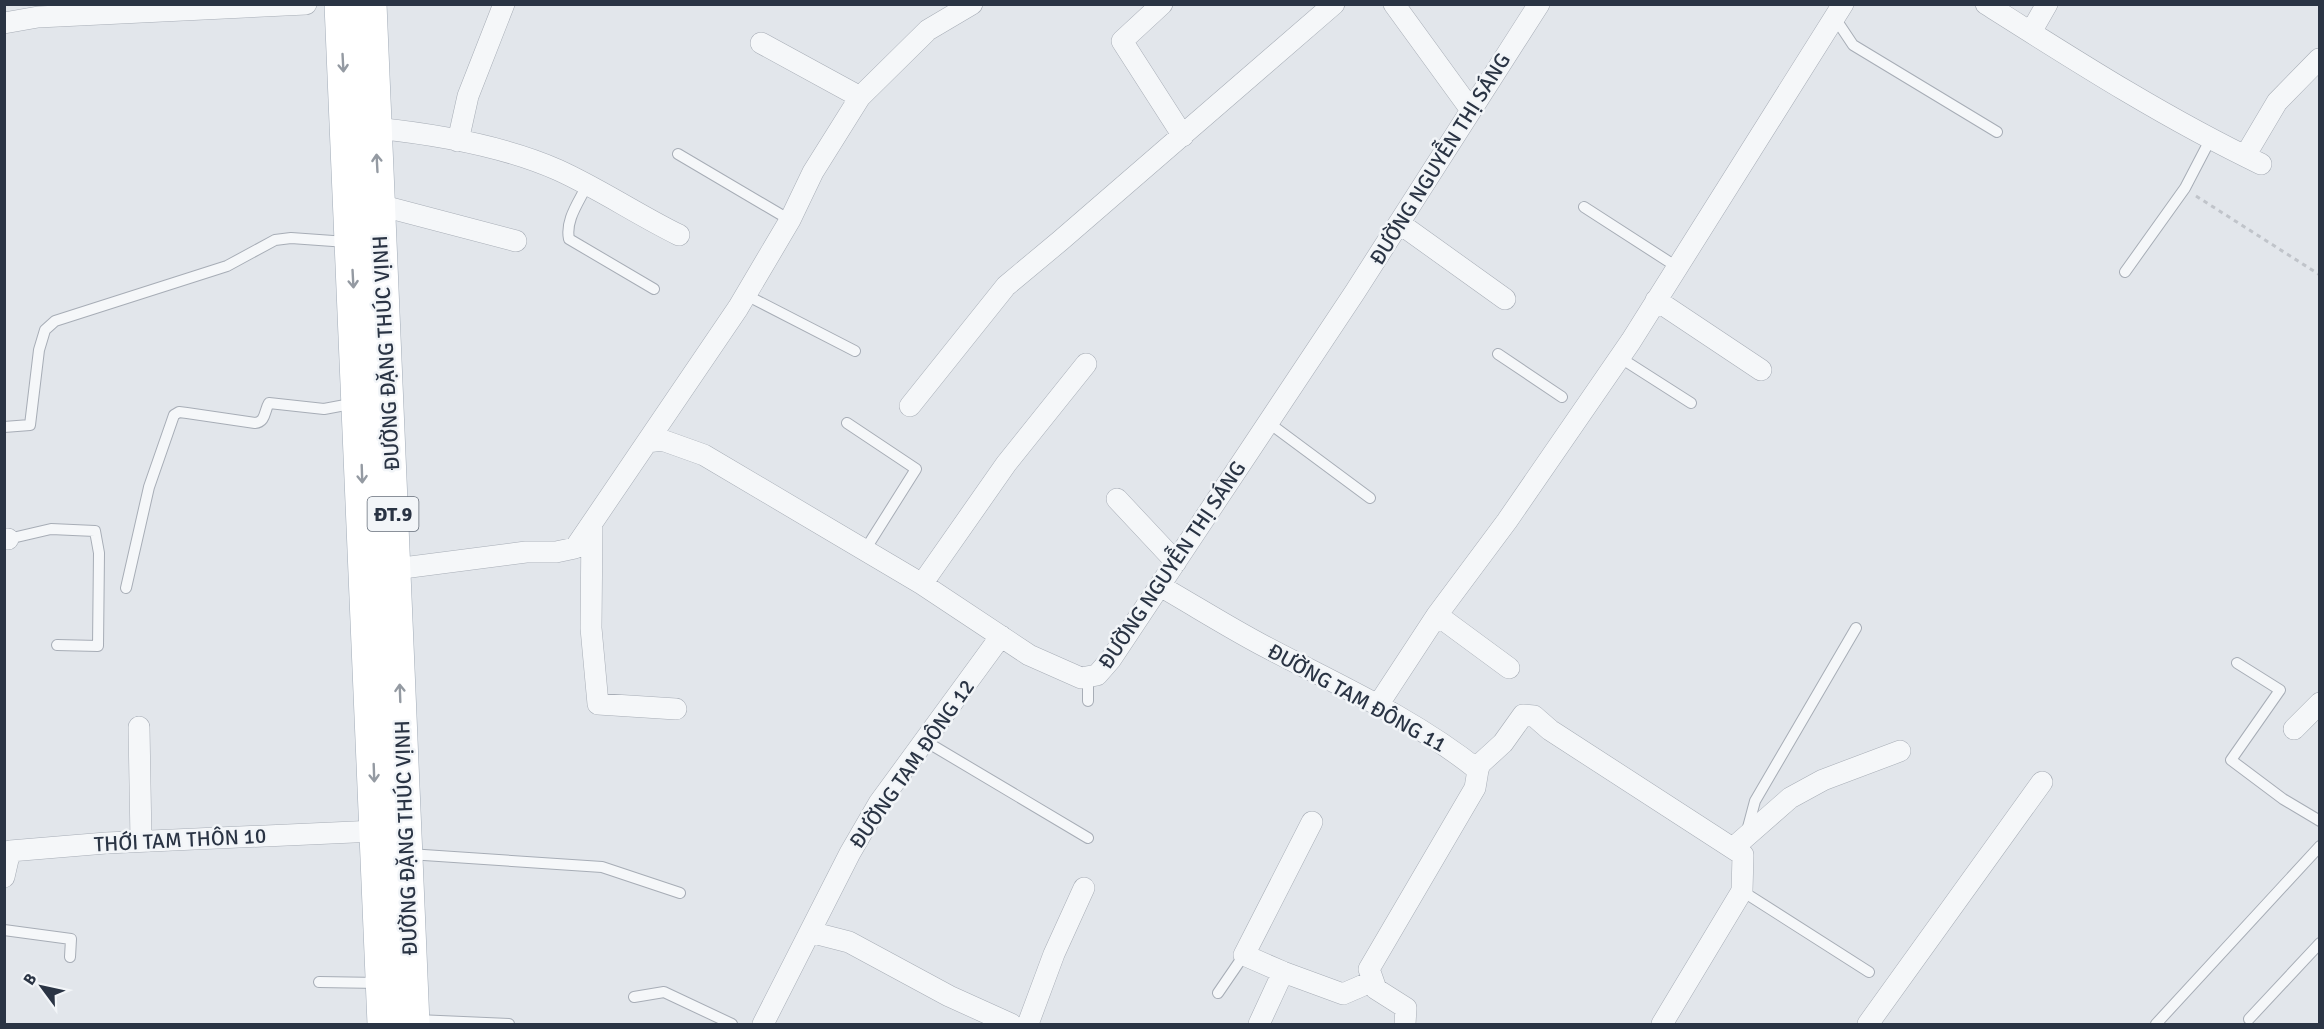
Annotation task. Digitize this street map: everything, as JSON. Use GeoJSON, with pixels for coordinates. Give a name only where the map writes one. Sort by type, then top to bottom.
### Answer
{"type":"FeatureCollection","features":[{"type":"Feature","properties":{"kind":"main road","name":"ĐƯỜNG ĐẶNG THÚC VỊNH"},"geometry":{"type":"LineString","coordinates":[[340,4],[359,402],[382,982],[404,1023]]}},
{"type":"Feature","properties":{"kind":"main road","name":"ĐƯỜNG ĐẶNG THÚC VỊNH"},"geometry":{"type":"LineString","coordinates":[[370,4],[406,854],[404,1023]]}},
{"type":"Feature","properties":{"kind":"street"},"geometry":{"type":"LineString","coordinates":[[6,16],[38,17],[306,4]]}},
{"type":"Feature","properties":{"kind":"street"},"geometry":{"type":"LineString","coordinates":[[458,141],[468,96],[504,4]]}},
{"type":"Feature","properties":{"kind":"street"},"geometry":{"type":"LineString","coordinates":[[395,569],[575,548],[746,295],[790,220],[813,172],[860,97],[928,30],[972,4]]}},
{"type":"Feature","properties":{"kind":"street"},"geometry":{"type":"LineString","coordinates":[[1162,4],[1122,41],[1183,136]]}},
{"type":"Feature","properties":{"kind":"street"},"geometry":{"type":"LineString","coordinates":[[910,406],[1006,285],[1183,136],[1334,4]]}},
{"type":"Feature","properties":{"kind":"street"},"geometry":{"type":"LineString","coordinates":[[1394,4],[1471,110]]}},
{"type":"Feature","properties":{"kind":"street","name":"ĐƯỜNG NGUYỄN THỊ SÁNG"},"geometry":{"type":"LineString","coordinates":[[647,442],[662,440],[704,455],[866,549],[1029,655],[1081,678],[1097,675],[1112,659],[1269,423],[1539,4]]}},
{"type":"Feature","properties":{"kind":"street"},"geometry":{"type":"LineString","coordinates":[[1986,4],[2211,140],[2253,160],[2277,102],[2319,59]]}},
{"type":"Feature","properties":{"kind":"street"},"geometry":{"type":"LineString","coordinates":[[2031,32],[2047,4]]}},
{"type":"Feature","properties":{"kind":"street"},"geometry":{"type":"LineString","coordinates":[[1378,705],[1437,615],[1507,521],[1620,357],[1839,11]]}},
{"type":"Feature","properties":{"kind":"street"},"geometry":{"type":"LineString","coordinates":[[761,43],[860,97]]}},
{"type":"Feature","properties":{"kind":"street"},"geometry":{"type":"LineString","coordinates":[[375,128],[419,133],[496,149],[557,170],[679,235]]}},
{"type":"Feature","properties":{"kind":"street"},"geometry":{"type":"LineString","coordinates":[[379,205],[516,241]]}},
{"type":"Feature","properties":{"kind":"street"},"geometry":{"type":"LineString","coordinates":[[1399,223],[1505,299]]}},
{"type":"Feature","properties":{"kind":"street"},"geometry":{"type":"LineString","coordinates":[[1656,300],[1761,370]]}},
{"type":"Feature","properties":{"kind":"street"},"geometry":{"type":"LineString","coordinates":[[922,584],[1006,464],[1086,364]]}},
{"type":"Feature","properties":{"kind":"street"},"geometry":{"type":"LineString","coordinates":[[1118,499],[1176,562]]}},
{"type":"Feature","properties":{"kind":"street"},"geometry":{"type":"LineString","coordinates":[[592,522],[591,628],[598,704],[676,709]]}},
{"type":"Feature","properties":{"kind":"street","name":"ĐƯỜNG TAM ĐÔNG 11"},"geometry":{"type":"LineString","coordinates":[[1160,586],[1262,645],[1378,705],[1451,750],[1478,770]]}},
{"type":"Feature","properties":{"kind":"street"},"geometry":{"type":"LineString","coordinates":[[1437,615],[1509,668]]}},
{"type":"Feature","properties":{"kind":"street","name":"ĐƯỜNG TAM ĐÔNG 12"},"geometry":{"type":"LineString","coordinates":[[763,1024],[850,853],[879,803],[1001,636]]}},
{"type":"Feature","properties":{"kind":"street"},"geometry":{"type":"LineString","coordinates":[[2294,729],[2319,703]]}},
{"type":"Feature","properties":{"kind":"street"},"geometry":{"type":"LineString","coordinates":[[1405,1024],[1406,1008],[1376,989],[1369,969],[1475,788],[1480,764],[1503,743],[1523,715],[1534,716],[1550,730],[1739,843],[1743,855],[1742,891],[1662,1024]]}},
{"type":"Feature","properties":{"kind":"street"},"geometry":{"type":"LineString","coordinates":[[139,727],[141,841]]}},
{"type":"Feature","properties":{"kind":"street"},"geometry":{"type":"LineString","coordinates":[[1739,843],[1790,798],[1815,784],[1900,751]]}},
{"type":"Feature","properties":{"kind":"street"},"geometry":{"type":"LineString","coordinates":[[1868,1024],[2042,782]]}},
{"type":"Feature","properties":{"kind":"street"},"geometry":{"type":"LineString","coordinates":[[1312,822],[1244,956],[1343,994],[1373,981]]}},
{"type":"Feature","properties":{"kind":"street","name":"THỚI TAM THÔN 10"},"geometry":{"type":"LineString","coordinates":[[4,877],[7,851],[141,841],[376,831]]}},
{"type":"Feature","properties":{"kind":"street"},"geometry":{"type":"LineString","coordinates":[[1028,1024],[1054,954],[1084,888]]}},
{"type":"Feature","properties":{"kind":"street"},"geometry":{"type":"LineString","coordinates":[[810,932],[849,942],[950,996],[1011,1024]]}},
{"type":"Feature","properties":{"kind":"street"},"geometry":{"type":"LineString","coordinates":[[1258,1024],[1283,972]]}},
{"type":"Feature","properties":{"kind":"lane"},"geometry":{"type":"LineString","coordinates":[[1839,11],[1852,45],[1997,132]]}},
{"type":"Feature","properties":{"kind":"lane"},"geometry":{"type":"LineString","coordinates":[[2125,272],[2185,188],[2211,140]]}},
{"type":"Feature","properties":{"kind":"lane"},"geometry":{"type":"LineString","coordinates":[[678,154],[790,220]]}},
{"type":"Feature","properties":{"kind":"lane"},"geometry":{"type":"LineString","coordinates":[[587,185],[571,218],[567,231],[569,239],[654,289]]}},
{"type":"Feature","properties":{"kind":"lane"},"geometry":{"type":"LineString","coordinates":[[1584,207],[1677,267]]}},
{"type":"Feature","properties":{"kind":"lane"},"geometry":{"type":"LineString","coordinates":[[4,427],[30,425],[39,350],[45,330],[55,321],[227,266],[275,240],[291,238],[351,242]]}},
{"type":"Feature","properties":{"kind":"lane"},"geometry":{"type":"LineString","coordinates":[[746,295],[855,351]]}},
{"type":"Feature","properties":{"kind":"lane"},"geometry":{"type":"LineString","coordinates":[[1498,354],[1562,397]]}},
{"type":"Feature","properties":{"kind":"lane"},"geometry":{"type":"LineString","coordinates":[[1620,357],[1691,403]]}},
{"type":"Feature","properties":{"kind":"lane"},"geometry":{"type":"LineString","coordinates":[[126,588],[149,487],[174,415],[179,412],[260,423],[269,404],[324,409],[359,402]]}},
{"type":"Feature","properties":{"kind":"lane"},"geometry":{"type":"LineString","coordinates":[[846,423],[916,469],[866,549]]}},
{"type":"Feature","properties":{"kind":"lane"},"geometry":{"type":"LineString","coordinates":[[1269,423],[1370,498]]}},
{"type":"Feature","properties":{"kind":"lane"},"geometry":{"type":"LineString","coordinates":[[6,539],[51,529],[95,531],[99,554],[98,646],[57,645]]}},
{"type":"Feature","properties":{"kind":"lane"},"geometry":{"type":"LineString","coordinates":[[1739,843],[1755,801],[1856,628]]}},
{"type":"Feature","properties":{"kind":"lane"},"geometry":{"type":"LineString","coordinates":[[2237,663],[2280,690],[2231,760],[2283,799],[2319,821]]}},
{"type":"Feature","properties":{"kind":"lane"},"geometry":{"type":"LineString","coordinates":[[1088,678],[1088,701]]}},
{"type":"Feature","properties":{"kind":"lane"},"geometry":{"type":"LineString","coordinates":[[925,741],[1088,838]]}},
{"type":"Feature","properties":{"kind":"lane"},"geometry":{"type":"LineString","coordinates":[[2157,1024],[2319,846]]}},
{"type":"Feature","properties":{"kind":"lane"},"geometry":{"type":"LineString","coordinates":[[406,854],[602,867],[680,893]]}},
{"type":"Feature","properties":{"kind":"lane"},"geometry":{"type":"LineString","coordinates":[[1742,891],[1869,972]]}},
{"type":"Feature","properties":{"kind":"lane"},"geometry":{"type":"LineString","coordinates":[[4,930],[70,939],[70,957]]}},
{"type":"Feature","properties":{"kind":"lane"},"geometry":{"type":"LineString","coordinates":[[2249,1020],[2319,943]]}},
{"type":"Feature","properties":{"kind":"lane"},"geometry":{"type":"LineString","coordinates":[[1218,993],[1244,956]]}},
{"type":"Feature","properties":{"kind":"lane"},"geometry":{"type":"LineString","coordinates":[[319,982],[382,982]]}},
{"type":"Feature","properties":{"kind":"lane"},"geometry":{"type":"LineString","coordinates":[[634,997],[664,992],[732,1024]]}},
{"type":"Feature","properties":{"kind":"lane"},"geometry":{"type":"LineString","coordinates":[[404,1023],[509,1024]]}},
{"type":"Feature","properties":{"kind":"path"},"geometry":{"type":"LineString","coordinates":[[2185,188],[2319,275]]}}]}
